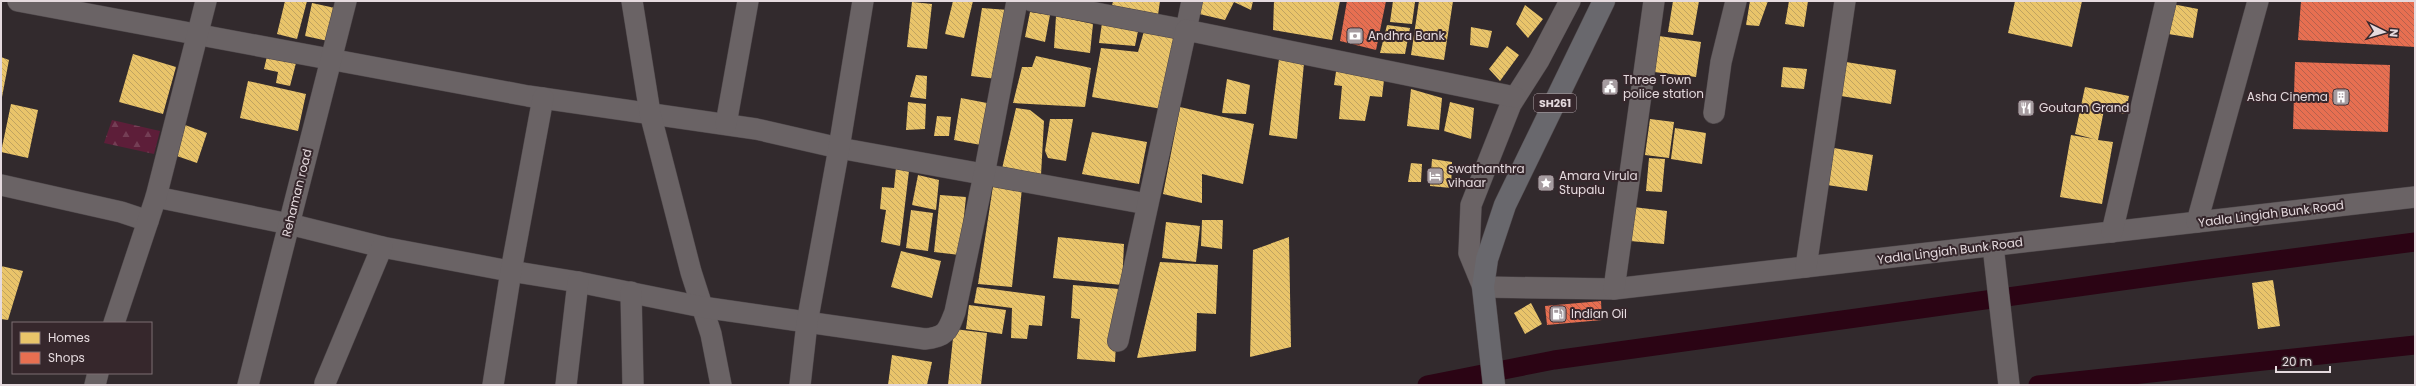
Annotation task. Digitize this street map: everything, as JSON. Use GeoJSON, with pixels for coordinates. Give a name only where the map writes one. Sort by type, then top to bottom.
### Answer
{"type":"FeatureCollection","features":[{"type":"Feature","properties":{"kind":"main road","name":"SH261"},"geometry":{"type":"LineString","coordinates":[[1494,385],[1487,311],[1483,287],[1487,259],[1505,205],[1604,1]]}},
{"type":"Feature","properties":{"kind":"street"},"geometry":{"type":"LineString","coordinates":[[18,1],[543,98],[726,124],[839,148],[1147,204]]}},
{"type":"Feature","properties":{"kind":"street"},"geometry":{"type":"LineString","coordinates":[[114,322],[156,197],[206,1]]}},
{"type":"Feature","properties":{"kind":"street","name":"Rehaman road"},"geometry":{"type":"LineString","coordinates":[[248,385],[346,1]]}},
{"type":"Feature","properties":{"kind":"street"},"geometry":{"type":"LineString","coordinates":[[632,1],[650,113],[702,307],[711,334],[721,385]]}},
{"type":"Feature","properties":{"kind":"street"},"geometry":{"type":"LineString","coordinates":[[726,124],[748,1]]}},
{"type":"Feature","properties":{"kind":"street"},"geometry":{"type":"LineString","coordinates":[[800,385],[807,323],[839,148],[863,1]]}},
{"type":"Feature","properties":{"kind":"street"},"geometry":{"type":"LineString","coordinates":[[156,197],[289,224],[382,247],[578,282],[702,307],[925,340],[939,338],[948,330],[955,312],[984,175],[1017,1]]}},
{"type":"Feature","properties":{"kind":"street"},"geometry":{"type":"LineString","coordinates":[[1032,1],[1186,30],[1515,97]]}},
{"type":"Feature","properties":{"kind":"street"},"geometry":{"type":"LineString","coordinates":[[1118,341],[1192,1]]}},
{"type":"Feature","properties":{"kind":"street"},"geometry":{"type":"LineString","coordinates":[[1483,287],[1469,253],[1471,204],[1515,97],[1539,60],[1570,1]]}},
{"type":"Feature","properties":{"kind":"street"},"geometry":{"type":"LineString","coordinates":[[1614,289],[1654,1]]}},
{"type":"Feature","properties":{"kind":"street"},"geometry":{"type":"LineString","coordinates":[[1714,113],[1721,62],[1736,1]]}},
{"type":"Feature","properties":{"kind":"street"},"geometry":{"type":"LineString","coordinates":[[1806,267],[1845,1]]}},
{"type":"Feature","properties":{"kind":"street"},"geometry":{"type":"LineString","coordinates":[[2112,232],[2166,1]]}},
{"type":"Feature","properties":{"kind":"street"},"geometry":{"type":"LineString","coordinates":[[2197,222],[2258,1]]}},
{"type":"Feature","properties":{"kind":"street"},"geometry":{"type":"LineString","coordinates":[[493,385],[511,271],[543,98]]}},
{"type":"Feature","properties":{"kind":"street"},"geometry":{"type":"LineString","coordinates":[[1,185],[121,212],[148,221]]}},
{"type":"Feature","properties":{"kind":"street","name":"Yadla Lingiah Bunk Road"},"geometry":{"type":"LineString","coordinates":[[1483,287],[1614,289],[2415,197]]}},
{"type":"Feature","properties":{"kind":"street"},"geometry":{"type":"LineString","coordinates":[[1993,246],[2009,383]]}},
{"type":"Feature","properties":{"kind":"street"},"geometry":{"type":"LineString","coordinates":[[325,383],[382,247]]}},
{"type":"Feature","properties":{"kind":"street"},"geometry":{"type":"LineString","coordinates":[[566,385],[578,282]]}},
{"type":"Feature","properties":{"kind":"street"},"geometry":{"type":"LineString","coordinates":[[631,292],[633,385]]}},
{"type":"Feature","properties":{"kind":"street"},"geometry":{"type":"LineString","coordinates":[[95,385],[98,374]]}},
{"type":"Feature","properties":{"kind":"green space"},"geometry":{"type":"Polygon","coordinates":[[[112,120],[160,131],[154,154],[104,143],[112,120]]]}},
{"type":"Feature","properties":{"kind":"building: Homes"},"geometry":{"type":"Polygon","coordinates":[[[285,1],[307,1],[297,39],[277,34],[285,1]]]}},
{"type":"Feature","properties":{"kind":"building: Homes"},"geometry":{"type":"Polygon","coordinates":[[[953,1],[973,1],[964,38],[945,34],[953,1]]]}},
{"type":"Feature","properties":{"kind":"building: Homes"},"geometry":{"type":"Polygon","coordinates":[[[1113,1],[1160,1],[1158,15],[1112,6],[1113,1]]]}},
{"type":"Feature","properties":{"kind":"building: Homes"},"geometry":{"type":"Polygon","coordinates":[[[1198,1],[1253,1],[1251,10],[1234,2],[1225,20],[1195,13],[1198,1]]]}},
{"type":"Feature","properties":{"kind":"building: Homes"},"geometry":{"type":"Polygon","coordinates":[[[1274,1],[1340,1],[1332,40],[1273,30],[1274,1]]]}},
{"type":"Feature","properties":{"kind":"building: Homes"},"geometry":{"type":"Polygon","coordinates":[[[1393,1],[1415,2],[1412,24],[1390,22],[1393,1]]]}},
{"type":"Feature","properties":{"kind":"building: Homes"},"geometry":{"type":"Polygon","coordinates":[[[1419,1],[1453,1],[1444,60],[1411,55],[1419,1]]]}},
{"type":"Feature","properties":{"kind":"building: Homes"},"geometry":{"type":"Polygon","coordinates":[[[1673,1],[1699,1],[1693,35],[1668,32],[1673,1]]]}},
{"type":"Feature","properties":{"kind":"building: Homes"},"geometry":{"type":"Polygon","coordinates":[[[1750,1],[1768,1],[1759,26],[1746,25],[1750,1]]]}},
{"type":"Feature","properties":{"kind":"building: Homes"},"geometry":{"type":"Polygon","coordinates":[[[1789,1],[1808,1],[1804,27],[1785,24],[1789,1]]]}},
{"type":"Feature","properties":{"kind":"building: Homes"},"geometry":{"type":"Polygon","coordinates":[[[2015,1],[2082,1],[2072,47],[2008,33],[2015,1]]]}},
{"type":"Feature","properties":{"kind":"building: Homes"},"geometry":{"type":"Polygon","coordinates":[[[912,2],[932,4],[927,49],[907,47],[912,2]]]}},
{"type":"Feature","properties":{"kind":"building: Homes"},"geometry":{"type":"Polygon","coordinates":[[[312,3],[335,8],[328,41],[305,36],[312,3]]]}},
{"type":"Feature","properties":{"kind":"building: Homes"},"geometry":{"type":"Polygon","coordinates":[[[2167,3],[2198,9],[2193,38],[2162,33],[2167,3]]]}},
{"type":"Feature","properties":{"kind":"building: Homes"},"geometry":{"type":"Polygon","coordinates":[[[1525,5],[1543,19],[1528,38],[1516,24],[1525,5]]]}},
{"type":"Feature","properties":{"kind":"building: Homes"},"geometry":{"type":"Polygon","coordinates":[[[982,8],[1008,10],[997,79],[971,76],[982,8]]]}},
{"type":"Feature","properties":{"kind":"building: Homes"},"geometry":{"type":"Polygon","coordinates":[[[1030,12],[1050,15],[1045,42],[1025,37],[1030,12]]]}},
{"type":"Feature","properties":{"kind":"building: Homes"},"geometry":{"type":"Polygon","coordinates":[[[1056,16],[1093,24],[1090,53],[1054,48],[1056,16]]]}},
{"type":"Feature","properties":{"kind":"building: Homes"},"geometry":{"type":"Polygon","coordinates":[[[1102,23],[1139,26],[1135,46],[1099,43],[1102,23]]]}},
{"type":"Feature","properties":{"kind":"building: Homes"},"geometry":{"type":"Polygon","coordinates":[[[1387,25],[1410,28],[1405,54],[1380,53],[1387,25]]]}},
{"type":"Feature","properties":{"kind":"building: Homes"},"geometry":{"type":"Polygon","coordinates":[[[1471,27],[1492,31],[1488,48],[1470,45],[1471,27]]]}},
{"type":"Feature","properties":{"kind":"building: Homes"},"geometry":{"type":"Polygon","coordinates":[[[1144,31],[1177,36],[1162,109],[1092,97],[1101,48],[1138,52],[1144,31]]]}},
{"type":"Feature","properties":{"kind":"building: Homes"},"geometry":{"type":"Polygon","coordinates":[[[1659,36],[1701,42],[1696,77],[1654,72],[1659,36]]]}},
{"type":"Feature","properties":{"kind":"building: Homes"},"geometry":{"type":"Polygon","coordinates":[[[1507,46],[1519,55],[1500,81],[1489,69],[1507,46]]]}},
{"type":"Feature","properties":{"kind":"building: Homes"},"geometry":{"type":"Polygon","coordinates":[[[268,52],[297,59],[290,86],[276,83],[278,72],[264,69],[268,52]]]}},
{"type":"Feature","properties":{"kind":"building: Homes"},"geometry":{"type":"Polygon","coordinates":[[[133,54],[176,67],[163,114],[119,102],[133,54]]]}},
{"type":"Feature","properties":{"kind":"building: Homes"},"geometry":{"type":"Polygon","coordinates":[[[1036,56],[1091,68],[1085,107],[1013,103],[1022,67],[1032,67],[1036,56]]]}},
{"type":"Feature","properties":{"kind":"building: Homes"},"geometry":{"type":"Polygon","coordinates":[[[1,57],[9,60],[2,97],[1,97],[1,57]]]}},
{"type":"Feature","properties":{"kind":"building: Homes"},"geometry":{"type":"Polygon","coordinates":[[[1279,59],[1304,63],[1297,139],[1269,135],[1279,59]]]}},
{"type":"Feature","properties":{"kind":"building: Homes"},"geometry":{"type":"Polygon","coordinates":[[[1846,62],[1896,70],[1891,104],[1841,96],[1846,62]]]}},
{"type":"Feature","properties":{"kind":"building: Homes"},"geometry":{"type":"Polygon","coordinates":[[[1337,65],[1384,80],[1382,97],[1370,96],[1365,121],[1339,119],[1342,86],[1334,85],[1337,65]]]}},
{"type":"Feature","properties":{"kind":"building: Homes"},"geometry":{"type":"Polygon","coordinates":[[[1783,67],[1807,69],[1804,89],[1781,87],[1783,67]]]}},
{"type":"Feature","properties":{"kind":"building: Homes"},"geometry":{"type":"Polygon","coordinates":[[[916,75],[927,76],[926,99],[910,97],[916,75]]]}},
{"type":"Feature","properties":{"kind":"building: Homes"},"geometry":{"type":"Polygon","coordinates":[[[1227,79],[1250,85],[1246,114],[1222,113],[1227,79]]]}},
{"type":"Feature","properties":{"kind":"building: Homes"},"geometry":{"type":"Polygon","coordinates":[[[248,81],[306,94],[298,131],[240,118],[248,81]]]}},
{"type":"Feature","properties":{"kind":"building: Homes"},"geometry":{"type":"Polygon","coordinates":[[[2085,87],[2129,96],[2125,114],[2104,110],[2098,140],[2113,142],[2102,204],[2060,197],[2071,135],[2094,139],[2075,134],[2085,87]]]}},
{"type":"Feature","properties":{"kind":"building: Homes"},"geometry":{"type":"Polygon","coordinates":[[[1411,89],[1442,98],[1439,130],[1407,126],[1411,89]]]}},
{"type":"Feature","properties":{"kind":"building: Homes"},"geometry":{"type":"Polygon","coordinates":[[[961,98],[987,103],[981,145],[954,140],[961,98]]]}},
{"type":"Feature","properties":{"kind":"building: Homes"},"geometry":{"type":"Polygon","coordinates":[[[908,102],[926,104],[925,129],[906,130],[908,102]]]}},
{"type":"Feature","properties":{"kind":"building: Homes"},"geometry":{"type":"Polygon","coordinates":[[[1450,102],[1474,108],[1471,139],[1444,131],[1450,102]]]}},
{"type":"Feature","properties":{"kind":"building: Homes"},"geometry":{"type":"Polygon","coordinates":[[[11,104],[38,110],[28,158],[1,152],[11,104]]]}},
{"type":"Feature","properties":{"kind":"building: Homes"},"geometry":{"type":"Polygon","coordinates":[[[1180,107],[1254,124],[1243,184],[1202,174],[1202,203],[1163,194],[1180,107]]]}},
{"type":"Feature","properties":{"kind":"building: Homes"},"geometry":{"type":"Polygon","coordinates":[[[1016,108],[1030,110],[1044,121],[1041,175],[1001,173],[1016,108]]]}},
{"type":"Feature","properties":{"kind":"building: Homes"},"geometry":{"type":"Polygon","coordinates":[[[937,116],[951,117],[949,136],[934,136],[937,116]]]}},
{"type":"Feature","properties":{"kind":"building: Homes"},"geometry":{"type":"Polygon","coordinates":[[[1050,119],[1073,119],[1066,161],[1048,158],[1045,151],[1050,119]]]}},
{"type":"Feature","properties":{"kind":"building: Homes"},"geometry":{"type":"Polygon","coordinates":[[[1650,119],[1674,122],[1669,158],[1645,155],[1650,119]]]}},
{"type":"Feature","properties":{"kind":"building: Homes"},"geometry":{"type":"Polygon","coordinates":[[[185,125],[207,133],[197,163],[174,155],[185,125]]]}},
{"type":"Feature","properties":{"kind":"building: Homes"},"geometry":{"type":"Polygon","coordinates":[[[1675,128],[1706,133],[1702,164],[1671,159],[1675,128]]]}},
{"type":"Feature","properties":{"kind":"building: Homes"},"geometry":{"type":"Polygon","coordinates":[[[1092,132],[1147,142],[1139,184],[1082,174],[1092,132]]]}},
{"type":"Feature","properties":{"kind":"building: Homes"},"geometry":{"type":"Polygon","coordinates":[[[1834,148],[1873,155],[1867,191],[1827,185],[1834,148]]]}},
{"type":"Feature","properties":{"kind":"building: Homes"},"geometry":{"type":"Polygon","coordinates":[[[1649,158],[1665,159],[1662,192],[1646,191],[1649,158]]]}},
{"type":"Feature","properties":{"kind":"building: Homes"},"geometry":{"type":"Polygon","coordinates":[[[1432,159],[1452,162],[1451,188],[1430,186],[1432,159]]]}},
{"type":"Feature","properties":{"kind":"building: Homes"},"geometry":{"type":"Polygon","coordinates":[[[1411,163],[1422,164],[1421,182],[1408,182],[1411,163]]]}},
{"type":"Feature","properties":{"kind":"building: Homes"},"geometry":{"type":"Polygon","coordinates":[[[896,167],[909,171],[900,246],[881,242],[886,210],[880,209],[882,187],[894,188],[896,167]]]}},
{"type":"Feature","properties":{"kind":"building: Homes"},"geometry":{"type":"Polygon","coordinates":[[[918,175],[939,180],[936,210],[912,205],[918,175]]]}},
{"type":"Feature","properties":{"kind":"building: Homes"},"geometry":{"type":"Polygon","coordinates":[[[993,186],[1022,188],[1012,287],[978,284],[993,186]]]}},
{"type":"Feature","properties":{"kind":"building: Homes"},"geometry":{"type":"Polygon","coordinates":[[[940,195],[966,197],[960,255],[934,252],[940,195]]]}},
{"type":"Feature","properties":{"kind":"building: Homes"},"geometry":{"type":"Polygon","coordinates":[[[1633,207],[1667,211],[1664,244],[1630,241],[1633,207]]]}},
{"type":"Feature","properties":{"kind":"building: Homes"},"geometry":{"type":"Polygon","coordinates":[[[911,210],[933,213],[928,251],[906,248],[911,210]]]}},
{"type":"Feature","properties":{"kind":"building: Homes"},"geometry":{"type":"Polygon","coordinates":[[[1202,220],[1223,220],[1222,249],[1201,246],[1202,220]]]}},
{"type":"Feature","properties":{"kind":"building: Homes"},"geometry":{"type":"Polygon","coordinates":[[[1166,222],[1200,226],[1196,262],[1162,258],[1166,222]]]}},
{"type":"Feature","properties":{"kind":"building: Homes"},"geometry":{"type":"Polygon","coordinates":[[[1058,237],[1124,244],[1122,285],[1053,278],[1058,237]]]}},
{"type":"Feature","properties":{"kind":"building: Homes"},"geometry":{"type":"Polygon","coordinates":[[[1289,237],[1291,347],[1250,357],[1253,250],[1289,237]]]}},
{"type":"Feature","properties":{"kind":"building: Homes"},"geometry":{"type":"Polygon","coordinates":[[[901,251],[941,261],[932,298],[891,287],[901,251]]]}},
{"type":"Feature","properties":{"kind":"building: Homes"},"geometry":{"type":"Polygon","coordinates":[[[1160,262],[1218,265],[1216,314],[1197,313],[1196,351],[1137,358],[1160,262]]]}},
{"type":"Feature","properties":{"kind":"building: Homes"},"geometry":{"type":"Polygon","coordinates":[[[1,266],[23,271],[8,320],[1,319],[1,266]]]}},
{"type":"Feature","properties":{"kind":"building: Homes"},"geometry":{"type":"Polygon","coordinates":[[[2273,280],[2280,326],[2258,329],[2252,283],[2273,280]]]}},
{"type":"Feature","properties":{"kind":"building: Homes"},"geometry":{"type":"Polygon","coordinates":[[[1073,285],[1119,289],[1115,362],[1077,359],[1080,319],[1071,318],[1073,285]]]}},
{"type":"Feature","properties":{"kind":"building: Homes"},"geometry":{"type":"Polygon","coordinates":[[[977,287],[1045,296],[1042,326],[1029,325],[1027,339],[1011,338],[1012,308],[974,303],[977,287]]]}},
{"type":"Feature","properties":{"kind":"building: Homes"},"geometry":{"type":"Polygon","coordinates":[[[1531,303],[1542,324],[1525,334],[1514,313],[1531,303]]]}},
{"type":"Feature","properties":{"kind":"building: Homes"},"geometry":{"type":"Polygon","coordinates":[[[969,305],[1006,310],[1002,334],[966,329],[969,305]]]}},
{"type":"Feature","properties":{"kind":"building: Homes"},"geometry":{"type":"Polygon","coordinates":[[[954,329],[987,333],[981,385],[948,385],[954,329]]]}},
{"type":"Feature","properties":{"kind":"building: Homes"},"geometry":{"type":"Polygon","coordinates":[[[892,355],[932,362],[927,385],[888,385],[892,355]]]}},
{"type":"Feature","properties":{"kind":"building: Shops"},"geometry":{"type":"Polygon","coordinates":[[[1347,1],[1386,1],[1376,50],[1340,41],[1347,1]]]}},
{"type":"Feature","properties":{"kind":"building: Shops"},"geometry":{"type":"Polygon","coordinates":[[[2301,1],[2415,1],[2415,47],[2298,40],[2301,1]]]}},
{"type":"Feature","properties":{"kind":"building: Shops","name":"Asha Cinema"},"geometry":{"type":"Polygon","coordinates":[[[2295,62],[2390,65],[2388,132],[2293,129],[2295,62]]]}},
{"type":"Feature","properties":{"kind":"building: Shops"},"geometry":{"type":"Polygon","coordinates":[[[1601,301],[1602,320],[1547,325],[1545,306],[1601,301]]]}},
{"type":"Feature","properties":{"kind":"waterway"},"geometry":{"type":"LineString","coordinates":[[1427,385],[1554,360],[2201,270],[2415,242]]}},
{"type":"Feature","properties":{"kind":"waterway"},"geometry":{"type":"LineString","coordinates":[[2038,385],[2415,345]]}},
{"type":"Feature","properties":{"kind":"place","name":"Andhra Bank"},"geometry":{"type":"Point","coordinates":[1355,36]}},
{"type":"Feature","properties":{"kind":"place","name":"Three Town police station"},"geometry":{"type":"Point","coordinates":[1610,87]}},
{"type":"Feature","properties":{"kind":"place","name":"Asha Cinema"},"geometry":{"type":"Point","coordinates":[2341,97]}},
{"type":"Feature","properties":{"kind":"place","name":"Goutam Grand"},"geometry":{"type":"Point","coordinates":[2026,108]}},
{"type":"Feature","properties":{"kind":"place","name":"swathanthra vihaar"},"geometry":{"type":"Point","coordinates":[1435,176]}},
{"type":"Feature","properties":{"kind":"place","name":"Amara Virula Stupalu"},"geometry":{"type":"Point","coordinates":[1546,183]}},
{"type":"Feature","properties":{"kind":"place","name":"Indian Oil"},"geometry":{"type":"Point","coordinates":[1558,314]}}]}
